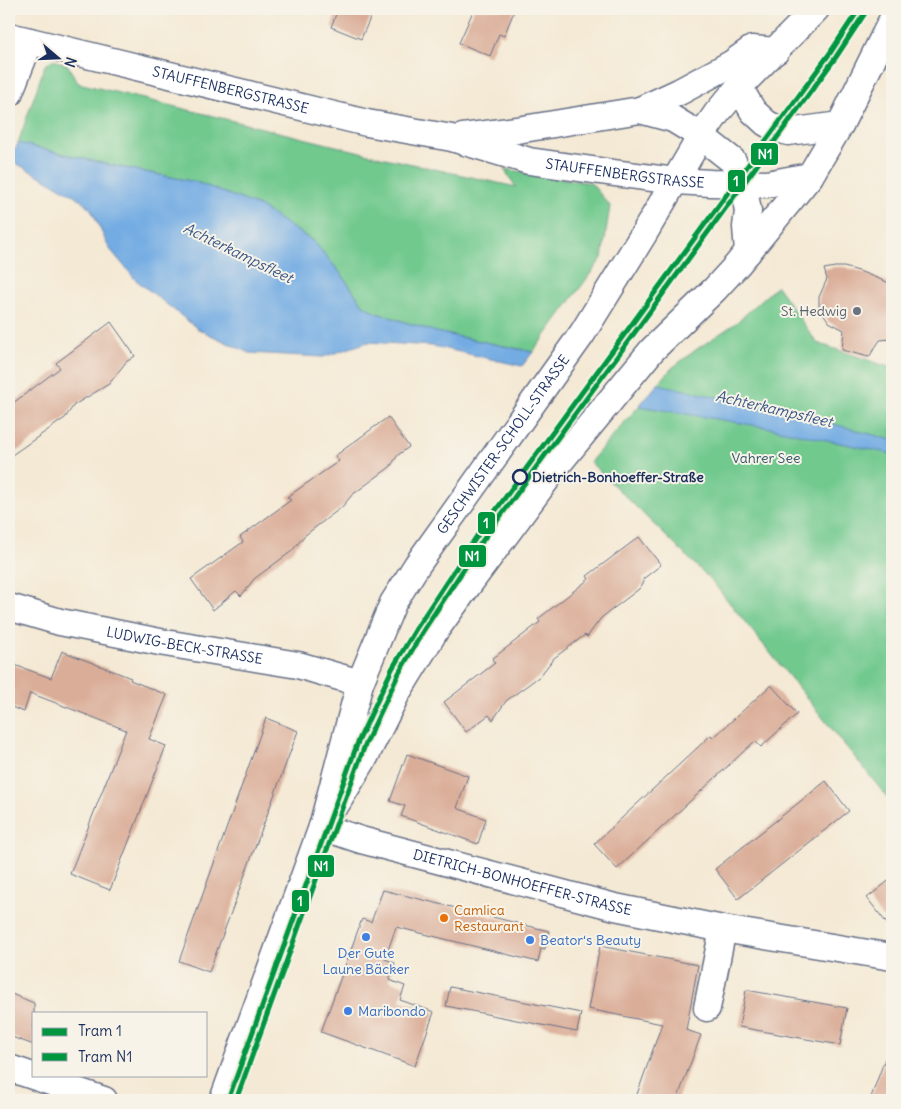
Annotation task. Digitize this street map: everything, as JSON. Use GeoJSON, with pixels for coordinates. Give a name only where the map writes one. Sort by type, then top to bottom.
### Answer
{"type":"FeatureCollection","features":[{"type":"Feature","properties":{"kind":"street","name":"GESCHWISTER-SCHOLL-STRASSE"},"geometry":{"type":"LineString","coordinates":[[223,1100],[322,827],[360,683],[393,603],[417,565],[582,334],[701,136],[717,113],[739,87],[816,9]]}},
{"type":"Feature","properties":{"kind":"street","name":"GESCHWISTER-SCHOLL-STRASSE"},"geometry":{"type":"LineString","coordinates":[[322,827],[365,756],[396,693],[460,594],[558,464],[652,350],[715,288],[748,252],[810,176],[840,125],[892,20]]}},
{"type":"Feature","properties":{"kind":"street","name":"STAUFFENBERGSTRASSE"},"geometry":{"type":"LineString","coordinates":[[19,38],[367,122],[452,138],[529,161],[614,174],[742,185],[767,184],[810,176]]}},
{"type":"Feature","properties":{"kind":"street"},"geometry":{"type":"LineString","coordinates":[[9,94],[19,38]]}},
{"type":"Feature","properties":{"kind":"street","name":"STAUFFENBERGSTRASSE"},"geometry":{"type":"LineString","coordinates":[[452,138],[530,128],[640,110],[679,92],[731,64],[752,49],[776,50]]}},
{"type":"Feature","properties":{"kind":"street"},"geometry":{"type":"LineString","coordinates":[[739,87],[753,111],[766,123],[775,128],[788,132],[840,125]]}},
{"type":"Feature","properties":{"kind":"street","name":"STAUFFENBERGSTRASSE"},"geometry":{"type":"LineString","coordinates":[[640,110],[673,119],[701,136],[733,161],[742,185],[748,211],[746,227],[748,252]]}},
{"type":"Feature","properties":{"kind":"street","name":"LUDWIG-BECK-STRASSE"},"geometry":{"type":"LineString","coordinates":[[9,606],[60,622],[298,665],[360,683]]}},
{"type":"Feature","properties":{"kind":"street","name":"DIETRICH-BONHOEFFER-STRASSE"},"geometry":{"type":"LineString","coordinates":[[322,827],[362,840],[616,907],[723,929],[892,958]]}},
{"type":"Feature","properties":{"kind":"street"},"geometry":{"type":"LineString","coordinates":[[707,1008],[723,929]]}},
{"type":"Feature","properties":{"kind":"street"},"geometry":{"type":"LineString","coordinates":[[9,1068],[32,1076]]}},
{"type":"Feature","properties":{"kind":"street"},"geometry":{"type":"LineString","coordinates":[[33,1076],[104,1100]]}},
{"type":"Feature","properties":{"kind":"green space"},"geometry":{"type":"Polygon","coordinates":[[[52,60],[67,64],[78,83],[385,158],[516,187],[504,169],[591,183],[610,206],[602,258],[533,352],[436,332],[377,313],[363,305],[342,275],[314,242],[259,206],[196,182],[110,165],[18,143],[45,65],[52,60]]]}},
{"type":"Feature","properties":{"kind":"green space","name":"Vahrer See"},"geometry":{"type":"Polygon","coordinates":[[[777,286],[817,343],[892,368],[892,793],[887,797],[711,580],[590,462],[672,368],[736,323],[777,286]]]}},
{"type":"Feature","properties":{"kind":"water"},"geometry":{"type":"Polygon","coordinates":[[[18,143],[110,165],[196,182],[259,206],[314,242],[342,275],[363,305],[377,313],[436,332],[533,352],[522,366],[433,346],[368,342],[323,357],[249,353],[198,329],[136,280],[109,248],[91,209],[74,195],[12,161],[18,143]]]}},
{"type":"Feature","properties":{"kind":"water"},"geometry":{"type":"Polygon","coordinates":[[[658,384],[819,420],[892,440],[892,454],[770,428],[639,406],[658,384]]]}},
{"type":"Feature","properties":{"kind":"building"},"geometry":{"type":"Polygon","coordinates":[[[338,9],[374,9],[361,39],[331,27],[338,9]]]}},
{"type":"Feature","properties":{"kind":"building"},"geometry":{"type":"Polygon","coordinates":[[[474,9],[515,9],[504,36],[499,34],[490,56],[459,43],[474,9]]]}},
{"type":"Feature","properties":{"kind":"building","name":"St. Hedwig"},"geometry":{"type":"Polygon","coordinates":[[[835,267],[859,271],[892,284],[892,339],[880,340],[869,357],[842,350],[844,330],[829,322],[819,308],[819,297],[827,279],[824,269],[835,267]]]}},
{"type":"Feature","properties":{"kind":"building"},"geometry":{"type":"Polygon","coordinates":[[[111,322],[135,356],[126,362],[109,384],[74,405],[65,418],[9,457],[9,406],[60,368],[56,363],[111,322]]]}},
{"type":"Feature","properties":{"kind":"building"},"geometry":{"type":"Polygon","coordinates":[[[388,417],[409,447],[398,455],[390,467],[352,495],[342,507],[304,536],[292,551],[254,579],[241,596],[236,591],[213,610],[191,579],[243,542],[240,537],[291,500],[287,497],[339,461],[335,456],[388,417]]]}},
{"type":"Feature","properties":{"kind":"building"},"geometry":{"type":"Polygon","coordinates":[[[639,537],[661,565],[643,579],[644,582],[639,589],[601,618],[587,637],[585,635],[554,658],[540,676],[506,701],[493,720],[489,715],[466,732],[444,702],[495,663],[492,659],[540,622],[538,619],[589,579],[587,576],[639,537]]]}},
{"type":"Feature","properties":{"kind":"building"},"geometry":{"type":"Polygon","coordinates":[[[62,651],[131,678],[130,680],[167,695],[149,739],[166,746],[110,890],[70,874],[126,730],[30,693],[24,712],[9,706],[9,663],[51,678],[62,651]]]}},
{"type":"Feature","properties":{"kind":"building"},"geometry":{"type":"Polygon","coordinates":[[[771,685],[797,714],[761,747],[755,741],[617,869],[594,844],[711,735],[713,738],[771,685]]]}},
{"type":"Feature","properties":{"kind":"building"},"geometry":{"type":"Polygon","coordinates":[[[266,718],[298,731],[209,972],[179,961],[266,718]]]}},
{"type":"Feature","properties":{"kind":"building"},"geometry":{"type":"Polygon","coordinates":[[[407,754],[468,776],[457,808],[486,819],[478,844],[401,816],[405,806],[390,801],[407,754]]]}},
{"type":"Feature","properties":{"kind":"building"},"geometry":{"type":"Polygon","coordinates":[[[826,781],[849,811],[738,899],[715,869],[826,781]]]}},
{"type":"Feature","properties":{"kind":"building"},"geometry":{"type":"Polygon","coordinates":[[[892,878],[892,930],[867,898],[892,878]]]}},
{"type":"Feature","properties":{"kind":"building"},"geometry":{"type":"Polygon","coordinates":[[[383,890],[549,931],[545,949],[541,948],[538,962],[396,927],[385,959],[395,963],[389,980],[405,986],[400,1000],[434,1012],[415,1066],[321,1032],[362,919],[371,922],[383,890]]]}},
{"type":"Feature","properties":{"kind":"building"},"geometry":{"type":"Polygon","coordinates":[[[600,946],[698,965],[686,1030],[701,1035],[677,1100],[635,1100],[662,1024],[588,1009],[600,946]]]}},
{"type":"Feature","properties":{"kind":"building"},"geometry":{"type":"Polygon","coordinates":[[[450,987],[581,1013],[577,1032],[446,1006],[450,987]]]}},
{"type":"Feature","properties":{"kind":"building"},"geometry":{"type":"Polygon","coordinates":[[[746,990],[847,1008],[840,1045],[739,1027],[746,990]]]}},
{"type":"Feature","properties":{"kind":"building"},"geometry":{"type":"Polygon","coordinates":[[[9,993],[34,1003],[34,1012],[32,1012],[32,1044],[9,1036],[9,993]]]}},
{"type":"Feature","properties":{"kind":"building"},"geometry":{"type":"Polygon","coordinates":[[[890,1045],[892,1045],[892,1100],[870,1100],[890,1045]]]}},
{"type":"Feature","properties":{"kind":"waterway","name":"Achterkampsfleet"},"geometry":{"type":"LineString","coordinates":[[9,148],[23,155]]}},
{"type":"Feature","properties":{"kind":"tram line","name":"1"},"geometry":{"type":"LineString","coordinates":[[228,1100],[358,742],[392,669],[417,627],[477,536],[830,53],[859,9]]}},
{"type":"Feature","properties":{"kind":"tram line","name":"N1"},"geometry":{"type":"LineString","coordinates":[[236,1100],[365,745],[399,673],[423,631],[483,540],[836,57],[865,13]]}},
{"type":"Feature","properties":{"kind":"place","name":"St. Hedwig"},"geometry":{"type":"Point","coordinates":[857,311]}},
{"type":"Feature","properties":{"kind":"place","name":"Dietrich-Bonhoeffer-Straße"},"geometry":{"type":"Point","coordinates":[520,477]}},
{"type":"Feature","properties":{"kind":"place","name":"Camlica Restaurant"},"geometry":{"type":"Point","coordinates":[444,918]}},
{"type":"Feature","properties":{"kind":"place","name":"Der Gute Laune Bäcker"},"geometry":{"type":"Point","coordinates":[366,937]}},
{"type":"Feature","properties":{"kind":"place","name":"Beator‘s Beauty"},"geometry":{"type":"Point","coordinates":[530,940]}},
{"type":"Feature","properties":{"kind":"place","name":"Maribondo"},"geometry":{"type":"Point","coordinates":[348,1011]}}]}
